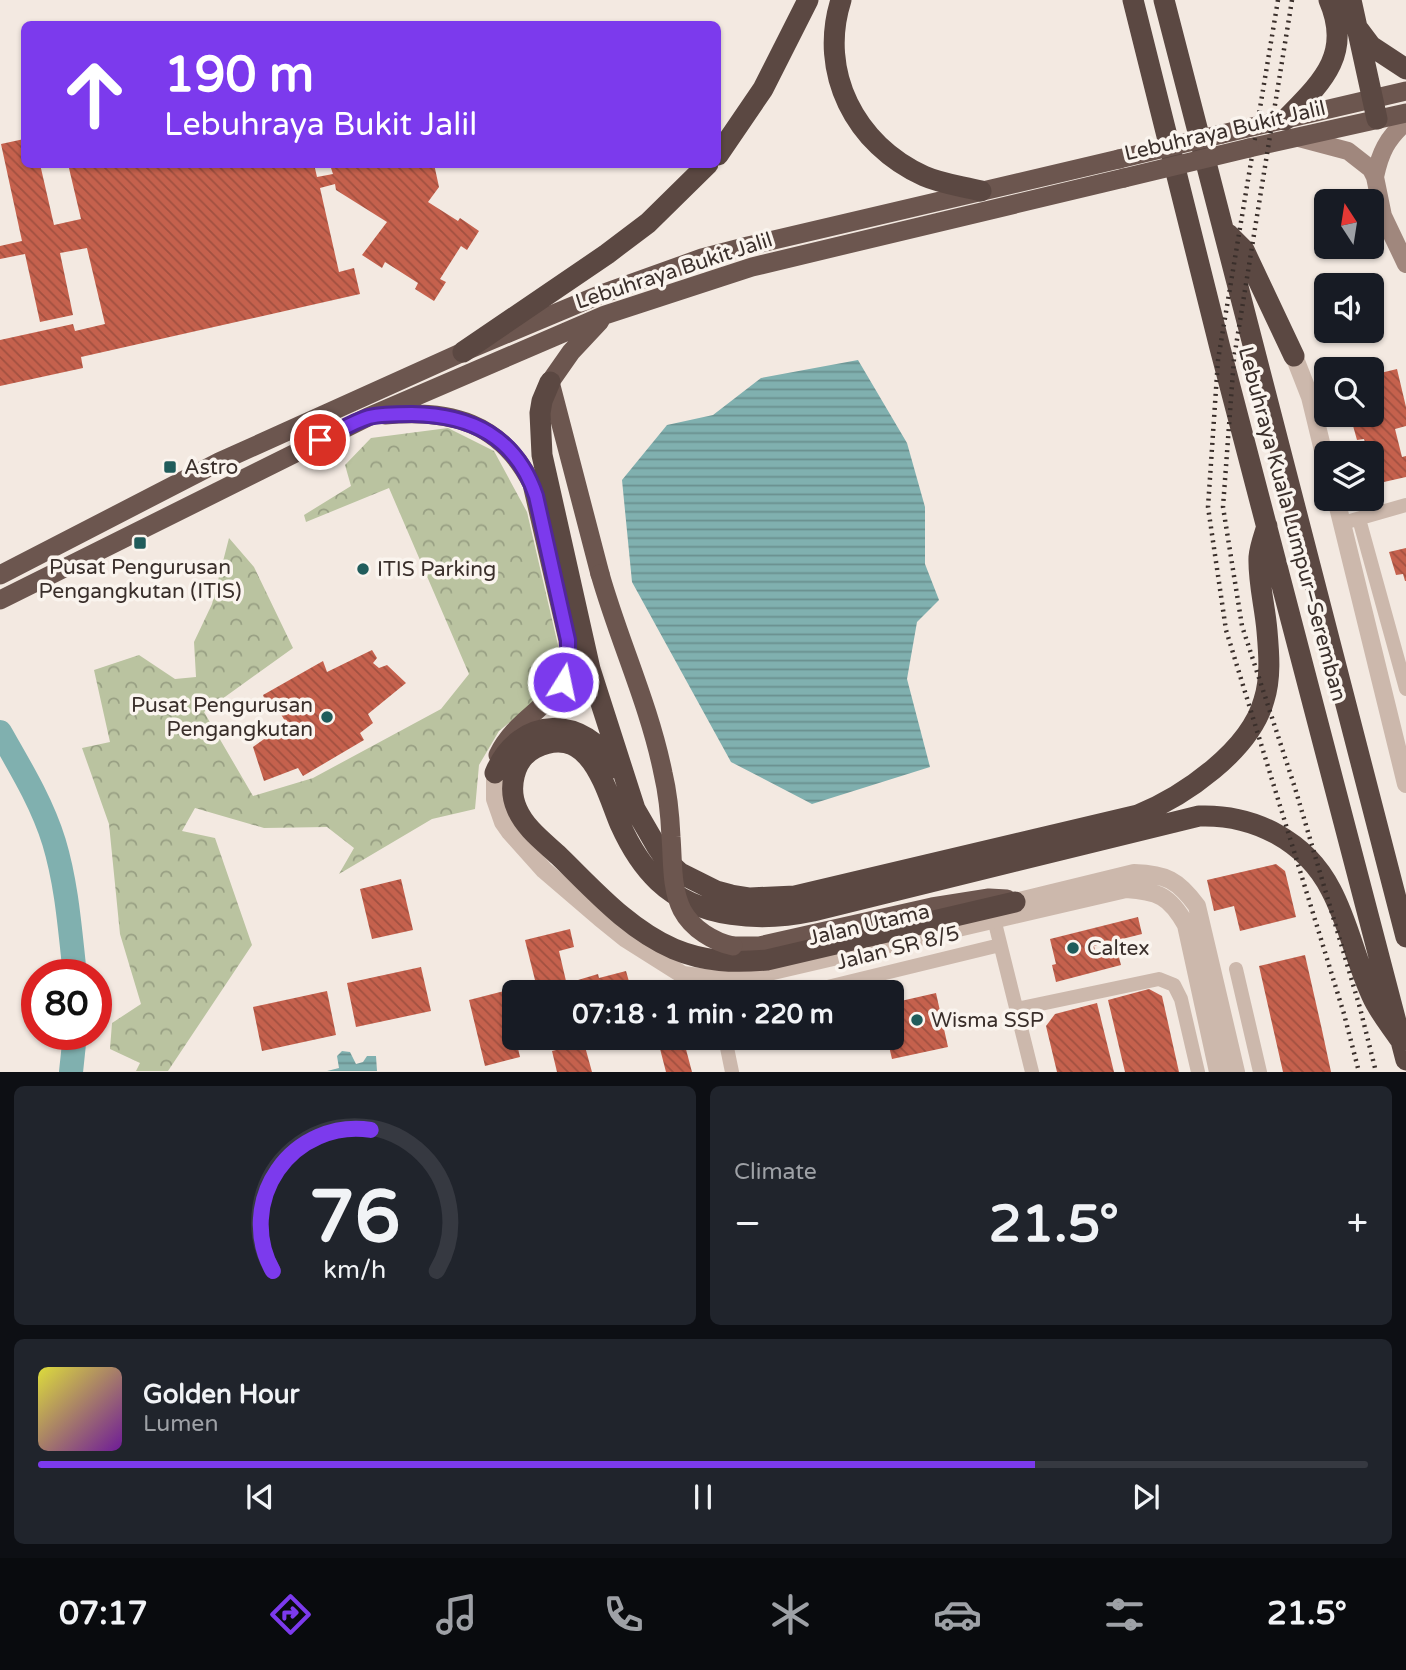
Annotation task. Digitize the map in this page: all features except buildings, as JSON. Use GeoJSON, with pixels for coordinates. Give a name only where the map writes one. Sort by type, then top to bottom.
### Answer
{"type":"FeatureCollection","features":[{"type":"Feature","properties":{"kind":"highway"},"geometry":{"type":"LineString","coordinates":[[721,151],[763,89],[808,0]]}},
{"type":"Feature","properties":{"kind":"highway"},"geometry":{"type":"LineString","coordinates":[[841,0],[833,36],[835,65],[843,96],[858,124],[881,148],[924,176],[981,191]]}},
{"type":"Feature","properties":{"kind":"highway","name":"Lebuhraya Kuala Lumpur–Seremban"},"geometry":{"type":"LineString","coordinates":[[1164,0],[1406,937]]}},
{"type":"Feature","properties":{"kind":"highway"},"geometry":{"type":"LineString","coordinates":[[1290,129],[1332,64],[1338,40],[1337,21],[1329,0]]}},
{"type":"Feature","properties":{"kind":"highway"},"geometry":{"type":"LineString","coordinates":[[1351,0],[1375,109]]}},
{"type":"Feature","properties":{"kind":"highway","name":"Lebuhraya Kuala Lumpur–Seremban"},"geometry":{"type":"LineString","coordinates":[[1132,3],[1404,1050]]}},
{"type":"Feature","properties":{"kind":"highway"},"geometry":{"type":"LineString","coordinates":[[1357,25],[1371,46],[1406,69]]}},
{"type":"Feature","properties":{"kind":"highway","name":"Lebuhraya Bukit Jalil"},"geometry":{"type":"LineString","coordinates":[[0,600],[368,417],[658,296],[752,267],[1121,169],[1375,109],[1406,92]]}},
{"type":"Feature","properties":{"kind":"highway","name":"Lebuhraya Bukit Jalil"},"geometry":{"type":"LineString","coordinates":[[1375,109],[1406,113]]}},
{"type":"Feature","properties":{"kind":"highway"},"geometry":{"type":"LineString","coordinates":[[463,352],[617,247],[648,223],[704,168]]}},
{"type":"Feature","properties":{"kind":"highway","name":"Lebuhraya Bukit Jalil"},"geometry":{"type":"LineString","coordinates":[[0,576],[219,462],[463,352],[599,295],[702,258],[981,191],[1121,169]]}},
{"type":"Feature","properties":{"kind":"highway"},"geometry":{"type":"LineString","coordinates":[[1224,229],[1244,250],[1294,356]]}},
{"type":"Feature","properties":{"kind":"highway"},"geometry":{"type":"LineString","coordinates":[[606,316],[571,352],[550,382],[540,413],[542,455],[590,668],[626,788]]}},
{"type":"Feature","properties":{"kind":"highway"},"geometry":{"type":"LineString","coordinates":[[550,382],[611,615],[643,699],[659,751],[667,796],[674,885],[687,918],[721,944],[759,946],[887,916],[978,900],[1000,897],[1015,902]]}},
{"type":"Feature","properties":{"kind":"highway"},"geometry":{"type":"LineString","coordinates":[[368,417],[439,415],[470,422],[502,442],[521,464],[532,484],[568,640],[568,663],[563,682],[552,697],[505,742],[498,755],[495,773]]}},
{"type":"Feature","properties":{"kind":"highway"},"geometry":{"type":"LineString","coordinates":[[495,773],[505,754],[524,737],[546,730],[566,729],[589,738],[603,750],[626,788],[644,828],[666,860],[680,873],[716,891],[750,898],[795,896],[1138,815],[1184,793],[1230,754],[1254,724],[1264,702],[1269,649],[1259,554],[1267,526]]}},
{"type":"Feature","properties":{"kind":"highway"},"geometry":{"type":"LineString","coordinates":[[1015,902],[801,953],[739,963],[719,962],[662,943],[616,911],[526,823],[514,800],[513,778],[524,757],[535,748],[559,744],[583,751],[597,766],[635,854],[658,881],[678,895],[702,906],[731,915],[759,918],[813,911],[1187,818],[1213,815],[1243,820],[1269,830],[1291,843],[1313,862],[1339,908],[1372,996],[1404,1050]]}},
{"type":"Feature","properties":{"kind":"main road"},"geometry":{"type":"LineString","coordinates":[[1406,122],[1385,143],[1375,177],[1383,216],[1406,264]]}},
{"type":"Feature","properties":{"kind":"main road"},"geometry":{"type":"LineString","coordinates":[[1290,129],[1348,151],[1365,163],[1375,177]]}},
{"type":"Feature","properties":{"kind":"street"},"geometry":{"type":"LineString","coordinates":[[1294,356],[1310,397],[1321,441]]}},
{"type":"Feature","properties":{"kind":"street"},"geometry":{"type":"LineString","coordinates":[[1342,523],[1406,505]]}},
{"type":"Feature","properties":{"kind":"street"},"geometry":{"type":"LineString","coordinates":[[1339,511],[1401,741],[1406,784]]}},
{"type":"Feature","properties":{"kind":"street"},"geometry":{"type":"LineString","coordinates":[[1359,519],[1406,689]]}},
{"type":"Feature","properties":{"kind":"street","name":"Jalan Utama"},"geometry":{"type":"LineString","coordinates":[[495,773],[495,799],[503,822],[544,870],[626,939],[683,975],[723,980],[743,978],[1126,889],[1151,891],[1166,898],[1177,909],[1186,925],[1218,1072]]}},
{"type":"Feature","properties":{"kind":"street"},"geometry":{"type":"LineString","coordinates":[[1015,902],[1134,873],[1154,874],[1171,879],[1186,891],[1198,906],[1236,1072]]}},
{"type":"Feature","properties":{"kind":"street"},"geometry":{"type":"LineString","coordinates":[[994,919],[1032,1072]]}},
{"type":"Feature","properties":{"kind":"street","name":"Jalan SR 8/5"},"geometry":{"type":"LineString","coordinates":[[856,980],[1000,945]]}},
{"type":"Feature","properties":{"kind":"street"},"geometry":{"type":"LineString","coordinates":[[1236,969],[1260,1072]]}},
{"type":"Feature","properties":{"kind":"street"},"geometry":{"type":"LineString","coordinates":[[1017,1009],[1159,979],[1174,985],[1181,999],[1198,1072]]}},
{"type":"Feature","properties":{"kind":"street"},"geometry":{"type":"LineString","coordinates":[[1224,1018],[1246,1013]]}},
{"type":"Feature","properties":{"kind":"street"},"geometry":{"type":"LineString","coordinates":[[727,1050],[732,1072]]}},
{"type":"Feature","properties":{"kind":"green space"},"geometry":{"type":"Polygon","coordinates":[[[448,428],[494,451],[527,512],[561,658],[547,692],[499,731],[479,765],[475,809],[432,819],[339,874],[354,848],[327,827],[264,828],[195,808],[182,831],[215,838],[252,945],[168,1071],[136,1071],[140,1063],[112,1050],[112,1023],[141,1004],[120,934],[109,824],[82,748],[110,742],[94,670],[139,655],[175,679],[196,677],[194,642],[212,604],[229,538],[254,567],[293,648],[204,712],[253,796],[313,778],[441,709],[469,674],[389,488],[306,522],[304,515],[351,486],[345,465],[371,438],[448,428]]]}},
{"type":"Feature","properties":{"kind":"water"},"geometry":{"type":"Polygon","coordinates":[[[858,360],[907,443],[925,507],[925,564],[939,600],[917,622],[907,679],[930,767],[812,804],[731,762],[632,582],[622,480],[667,425],[713,415],[761,378],[858,360]]]}},
{"type":"Feature","properties":{"kind":"water"},"geometry":{"type":"Polygon","coordinates":[[[342,1051],[350,1052],[356,1064],[363,1062],[367,1056],[376,1056],[377,1071],[327,1071],[339,1068],[337,1056],[342,1051]]]}},
{"type":"Feature","properties":{"kind":"waterway"},"geometry":{"type":"LineString","coordinates":[[0,732],[37,799],[54,842],[65,891],[73,959]]}},
{"type":"Feature","properties":{"kind":"waterway"},"geometry":{"type":"LineString","coordinates":[[71,1072],[73,1050]]}},
{"type":"Feature","properties":{"kind":"railway"},"geometry":{"type":"LineString","coordinates":[[1278,0],[1218,360],[1208,507],[1226,630],[1344,1014],[1359,1072]]}},
{"type":"Feature","properties":{"kind":"railway"},"geometry":{"type":"LineString","coordinates":[[1292,0],[1234,358],[1223,507],[1242,626],[1295,788],[1360,1008],[1376,1072]]}},
{"type":"Feature","properties":{"kind":"place","name":"Astro"},"geometry":{"type":"Point","coordinates":[170,467]}},
{"type":"Feature","properties":{"kind":"place","name":"Pusat Pengurusan Pengangkutan (ITIS)"},"geometry":{"type":"Point","coordinates":[140,543]}},
{"type":"Feature","properties":{"kind":"place","name":"ITIS Parking"},"geometry":{"type":"Point","coordinates":[363,569]}},
{"type":"Feature","properties":{"kind":"place","name":"Pusat Pengurusan Pengangkutan"},"geometry":{"type":"Point","coordinates":[327,717]}},
{"type":"Feature","properties":{"kind":"place","name":"Caltex"},"geometry":{"type":"Point","coordinates":[1073,948]}},
{"type":"Feature","properties":{"kind":"place","name":"Wisma SSP"},"geometry":{"type":"Point","coordinates":[917,1020]}},
{"type":"Feature","properties":{"kind":"route"},"geometry":{"type":"LineString","coordinates":[[320,440],[368,417],[400,414],[439,415],[470,422],[502,442],[527,474],[536,496],[568,640],[567,672],[563,682]]}}]}
